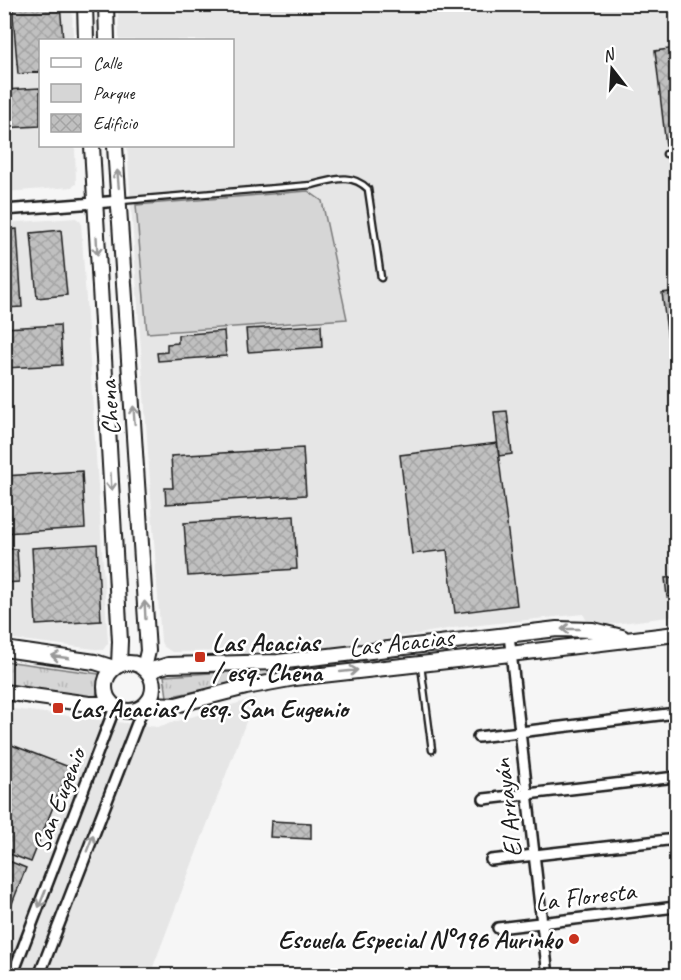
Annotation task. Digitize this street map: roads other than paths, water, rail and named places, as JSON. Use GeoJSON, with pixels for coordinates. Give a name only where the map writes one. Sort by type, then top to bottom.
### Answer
{"type":"FeatureCollection","features":[{"type":"Feature","properties":{"kind":"main road"},"geometry":{"type":"LineString","coordinates":[[85,4],[86,39]]}},
{"type":"Feature","properties":{"kind":"main road"},"geometry":{"type":"LineString","coordinates":[[105,4],[107,39]]}},
{"type":"Feature","properties":{"kind":"main road","name":"Chena"},"geometry":{"type":"LineString","coordinates":[[92,147],[120,640],[116,667]]}},
{"type":"Feature","properties":{"kind":"main road","name":"Chena"},"geometry":{"type":"LineString","coordinates":[[116,147],[148,651],[146,669]]}},
{"type":"Feature","properties":{"kind":"main road","name":"Las Acacias"},"geometry":{"type":"LineString","coordinates":[[146,669],[168,665],[261,663],[576,629],[604,632],[627,639]]}},
{"type":"Feature","properties":{"kind":"main road","name":"Las Acacias"},"geometry":{"type":"LineString","coordinates":[[145,706],[176,705],[246,687],[294,678],[676,634]]}},
{"type":"Feature","properties":{"kind":"main road"},"geometry":{"type":"LineString","coordinates":[[4,650],[116,667],[129,663],[146,669],[153,679],[154,688],[152,697],[145,706],[129,712],[113,705],[89,704],[4,692]]}},
{"type":"Feature","properties":{"kind":"main road"},"geometry":{"type":"LineString","coordinates":[[113,705],[105,688],[107,677],[116,667]]}},
{"type":"Feature","properties":{"kind":"street"},"geometry":{"type":"LineString","coordinates":[[4,210],[120,201]]}},
{"type":"Feature","properties":{"kind":"street","name":"El Arrayán"},"geometry":{"type":"LineString","coordinates":[[508,635],[548,975]]}},
{"type":"Feature","properties":{"kind":"street","name":"San Eugenio"},"geometry":{"type":"LineString","coordinates":[[12,975],[113,705]]}},
{"type":"Feature","properties":{"kind":"street","name":"San Eugenio"},"geometry":{"type":"LineString","coordinates":[[39,975],[145,706]]}},
{"type":"Feature","properties":{"kind":"street"},"geometry":{"type":"LineString","coordinates":[[478,737],[676,713]]}},
{"type":"Feature","properties":{"kind":"street"},"geometry":{"type":"LineString","coordinates":[[484,800],[676,777]]}},
{"type":"Feature","properties":{"kind":"street"},"geometry":{"type":"LineString","coordinates":[[491,860],[676,839]]}},
{"type":"Feature","properties":{"kind":"street","name":"La Floresta"},"geometry":{"type":"LineString","coordinates":[[498,928],[676,907]]}},
{"type":"Feature","properties":{"kind":"lane"},"geometry":{"type":"LineString","coordinates":[[666,154],[676,153]]}},
{"type":"Feature","properties":{"kind":"lane"},"geometry":{"type":"LineString","coordinates":[[120,201],[312,185],[335,178],[350,178],[368,189],[381,278]]}},
{"type":"Feature","properties":{"kind":"lane"},"geometry":{"type":"LineString","coordinates":[[421,663],[432,750]]}},
{"type":"Feature","properties":{"kind":"place","name":"Las Acacias / esq. Chena"},"geometry":{"type":"Point","coordinates":[200,657]}},
{"type":"Feature","properties":{"kind":"place","name":"Las Acacias / esq. San Eugenio"},"geometry":{"type":"Point","coordinates":[58,708]}},
{"type":"Feature","properties":{"kind":"place","name":"Escuela Especial N°196 Aurinko"},"geometry":{"type":"Point","coordinates":[574,939]}}]}
